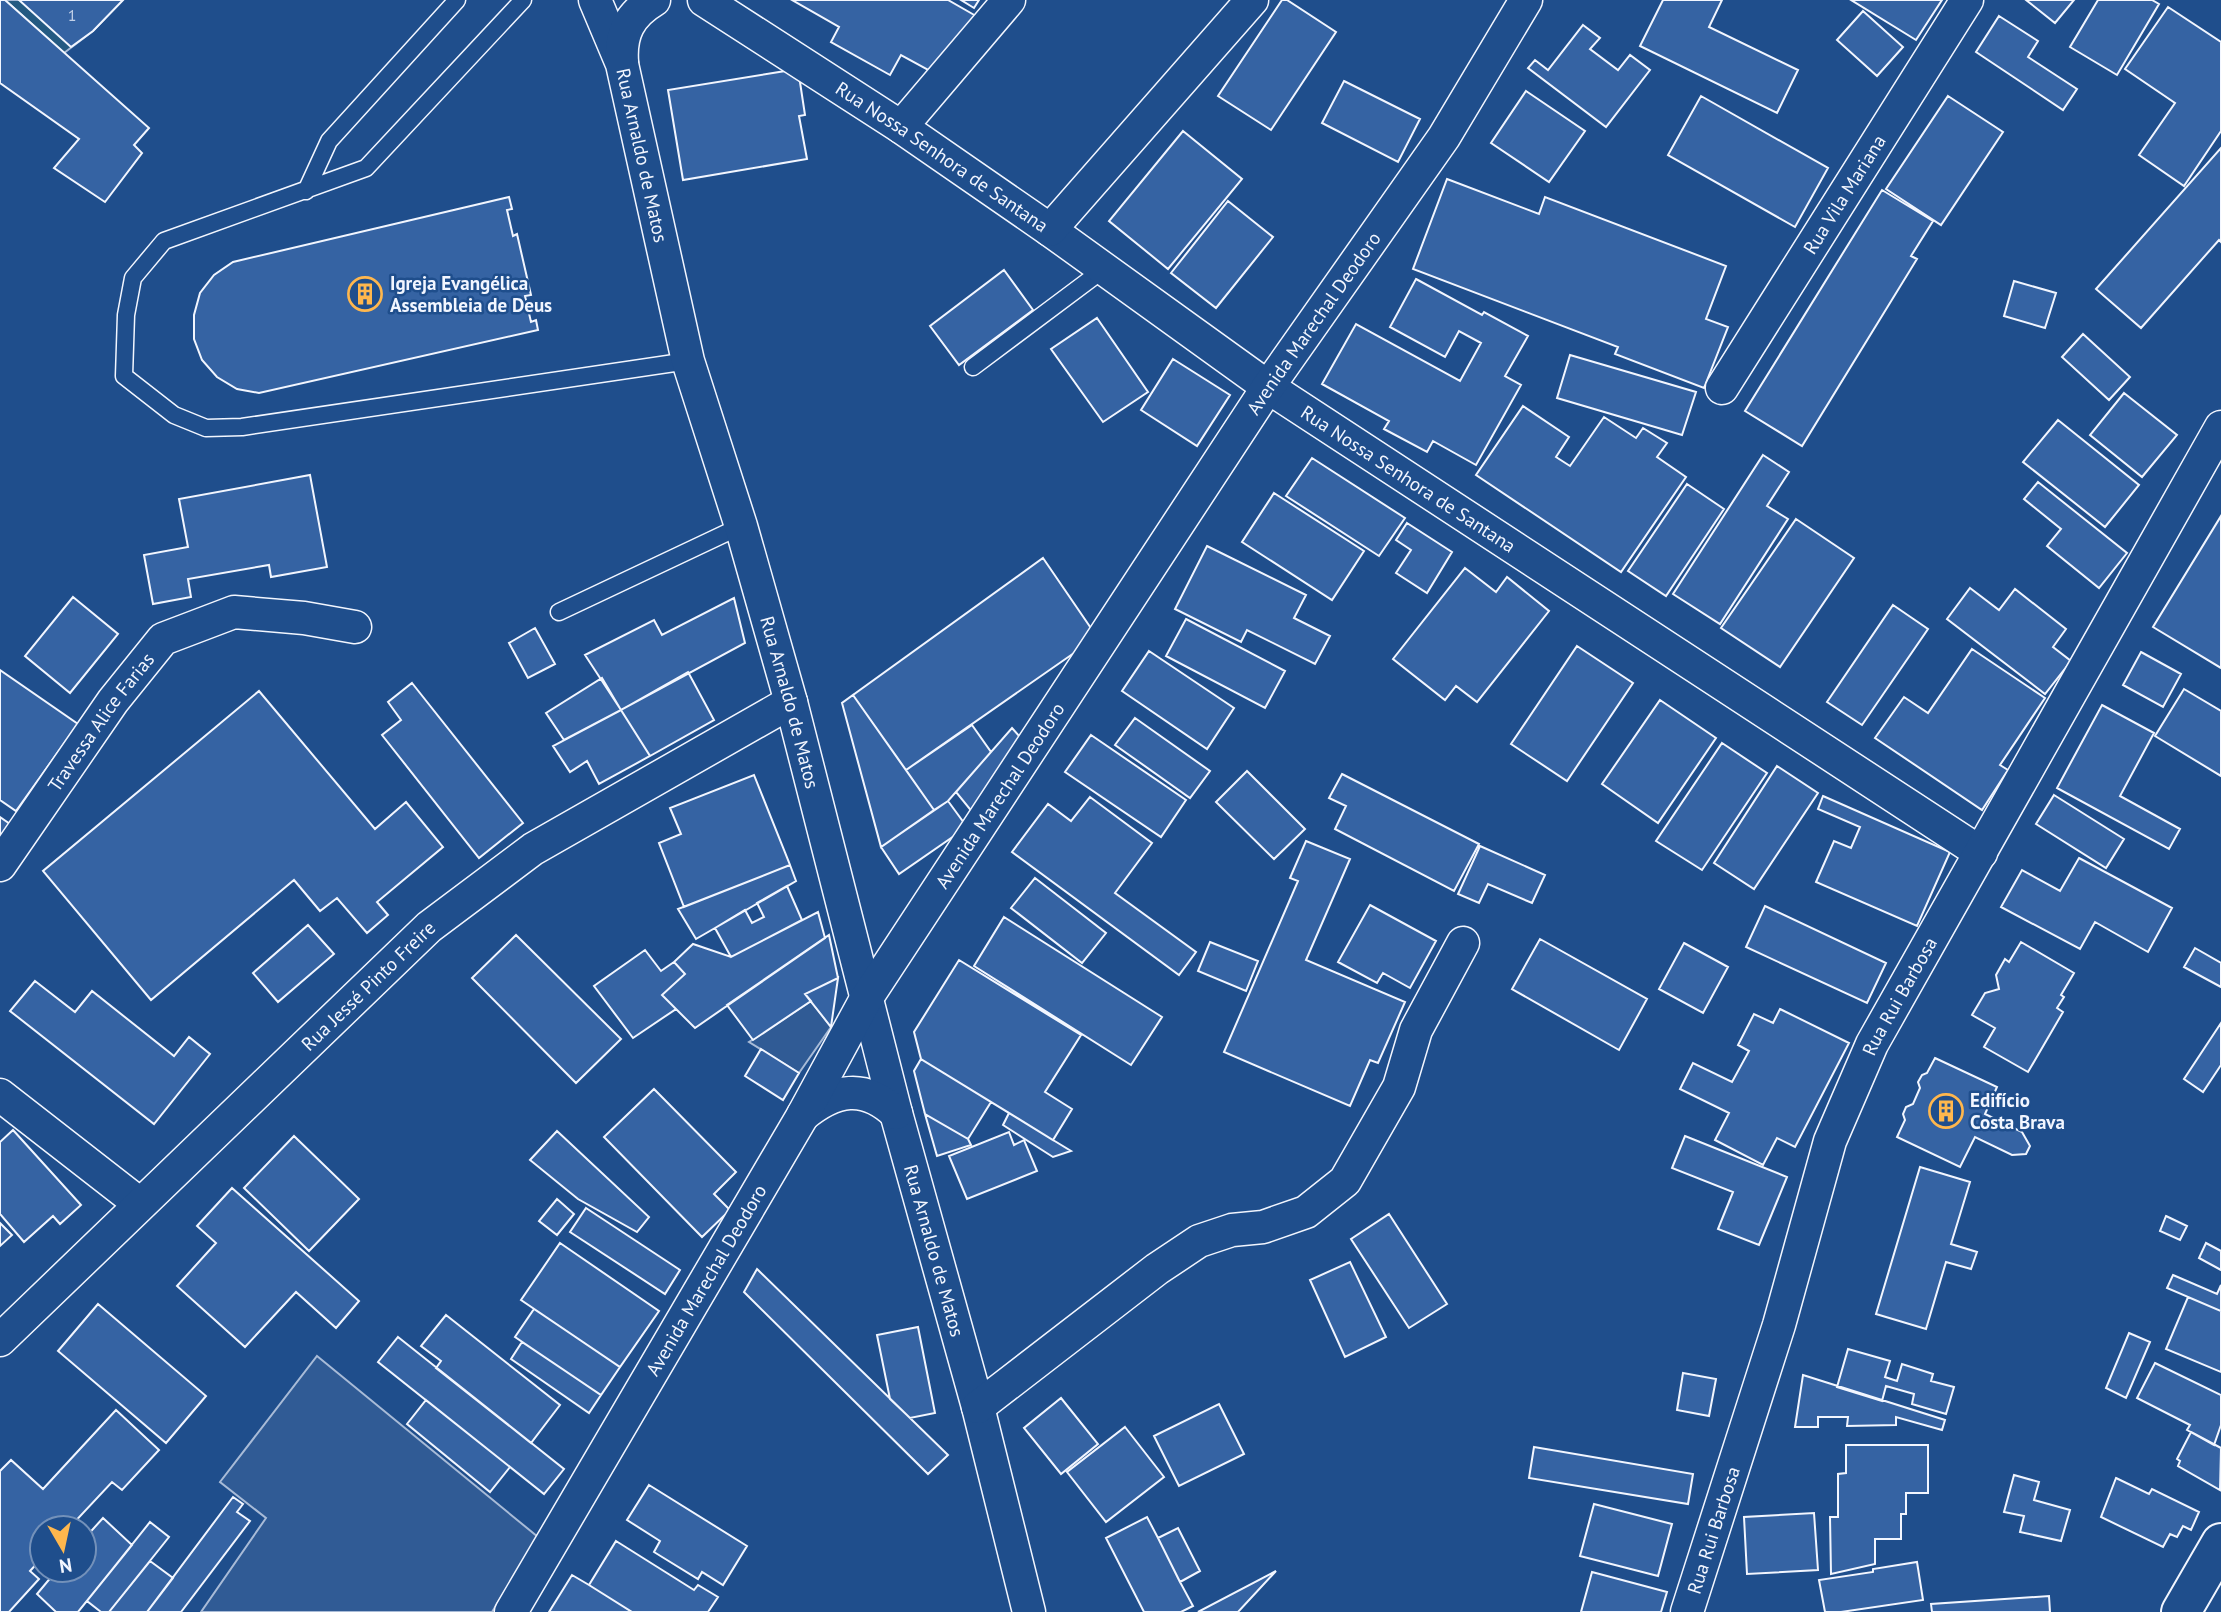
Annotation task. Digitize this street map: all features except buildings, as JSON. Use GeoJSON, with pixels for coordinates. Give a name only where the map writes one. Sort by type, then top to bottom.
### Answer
{"type":"FeatureCollection","features":[{"type":"Feature","properties":{"kind":"street","name":"Rua Arnaldo de Matos"},"geometry":{"type":"LineString","coordinates":[[595,0],[622,64],[688,361],[741,526],[791,702],[866,999],[978,1407],[1030,1612]]}},
{"type":"Feature","properties":{"kind":"street"},"geometry":{"type":"LineString","coordinates":[[622,64],[622,35],[641,8],[653,0]]}},
{"type":"Feature","properties":{"kind":"street","name":"Rua Nossa Senhora de Santana"},"geometry":{"type":"LineString","coordinates":[[704,0],[901,127],[1268,387],[1981,853]]}},
{"type":"Feature","properties":{"kind":"street"},"geometry":{"type":"LineString","coordinates":[[901,127],[1009,0]]}},
{"type":"Feature","properties":{"kind":"street"},"geometry":{"type":"LineString","coordinates":[[1050,230],[1252,0]]}},
{"type":"Feature","properties":{"kind":"street","name":"Avenida Marechal Deodoro"},"geometry":{"type":"LineString","coordinates":[[511,1612],[803,1115],[866,999],[1268,387],[1444,137],[1525,0]]}},
{"type":"Feature","properties":{"kind":"street","name":"Rua Vila Mariana"},"geometry":{"type":"LineString","coordinates":[[1722,388],[1967,0]]}},
{"type":"Feature","properties":{"kind":"street","name":"Rua Rui Barbosa"},"geometry":{"type":"LineString","coordinates":[[1687,1612],[1779,1325],[1830,1141],[1872,1044],[2221,427]]}},
{"type":"Feature","properties":{"kind":"street","name":"Travessa Alice Farias"},"geometry":{"type":"LineString","coordinates":[[0,866],[113,701],[163,639],[234,612],[304,618],[355,627]]}},
{"type":"Feature","properties":{"kind":"street","name":"Rua Jessé Pinto Freire"},"geometry":{"type":"LineString","coordinates":[[0,1340],[429,927],[533,849],[791,702]]}},
{"type":"Feature","properties":{"kind":"street"},"geometry":{"type":"LineString","coordinates":[[978,1407],[1157,1269],[1199,1241],[1232,1230],[1263,1227],[1306,1212],[1345,1181],[1399,1087],[1416,1030],[1463,943]]}},
{"type":"Feature","properties":{"kind":"street"},"geometry":{"type":"LineString","coordinates":[[803,1115],[819,1103],[858,1093],[872,1095],[896,1113]]}},
{"type":"Feature","properties":{"kind":"street"},"geometry":{"type":"LineString","coordinates":[[0,1095],[140,1204]]}},
{"type":"Feature","properties":{"kind":"street"},"geometry":{"type":"LineString","coordinates":[[2181,1612],[2221,1543]]}},
{"type":"Feature","properties":{"kind":"lane"},"geometry":{"type":"LineString","coordinates":[[306,191],[329,141],[457,0]]}},
{"type":"Feature","properties":{"kind":"lane"},"geometry":{"type":"LineString","coordinates":[[523,0],[366,168],[163,241],[134,278],[126,315],[124,376],[174,415],[206,428],[242,428],[688,361]]}},
{"type":"Feature","properties":{"kind":"lane"},"geometry":{"type":"LineString","coordinates":[[973,367],[1104,269]]}},
{"type":"Feature","properties":{"kind":"lane"},"geometry":{"type":"LineString","coordinates":[[559,612],[741,526]]}},
{"type":"Feature","properties":{"kind":"shaded area"},"geometry":{"type":"Polygon","coordinates":[[[5,0],[123,0],[93,31],[64,53],[5,0]]]}},
{"type":"Feature","properties":{"kind":"shaded area"},"geometry":{"type":"Polygon","coordinates":[[[811,1001],[831,1027],[799,1073],[749,1042],[811,1001]]]}},
{"type":"Feature","properties":{"kind":"shaded area"},"geometry":{"type":"Polygon","coordinates":[[[317,1356],[538,1537],[492,1612],[201,1612],[266,1518],[220,1482],[317,1356]]]}},
{"type":"Feature","properties":{"kind":"place","name":"Igreja Evangélica Assembleia de Deus"},"geometry":{"type":"Point","coordinates":[365,294]}},
{"type":"Feature","properties":{"kind":"place","name":"Edifício Costa Brava"},"geometry":{"type":"Point","coordinates":[1946,1111]}}]}
